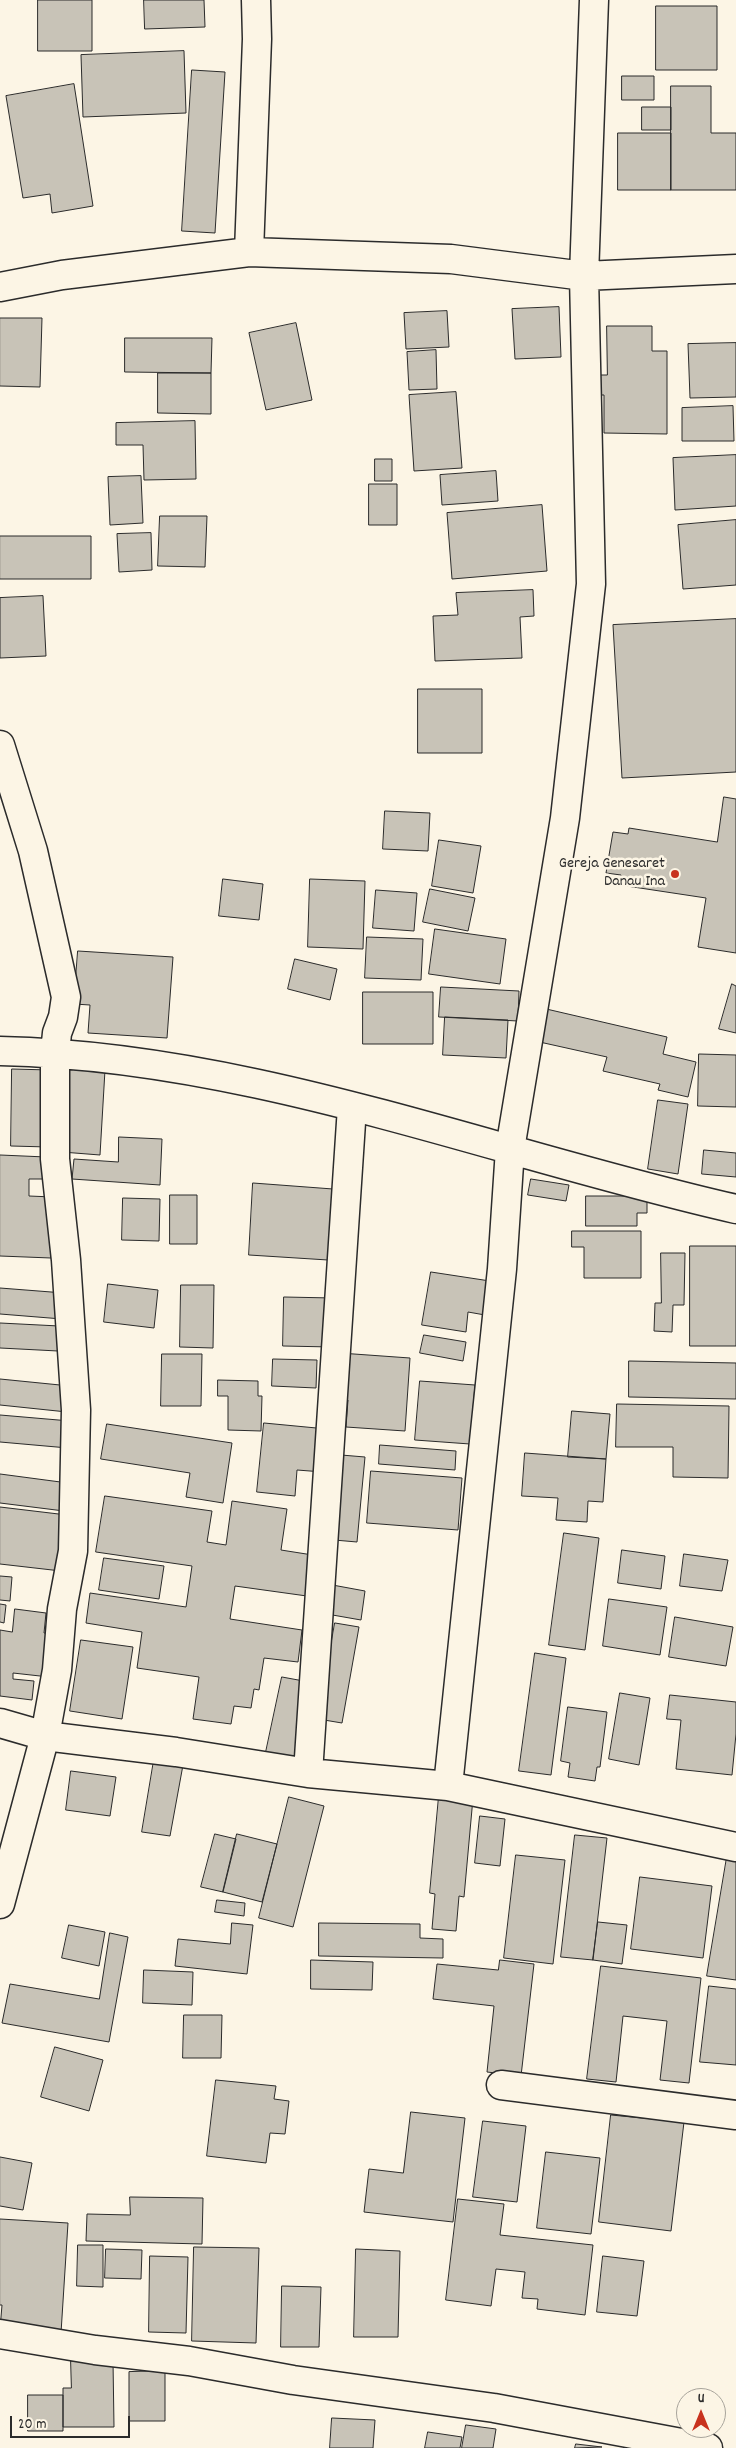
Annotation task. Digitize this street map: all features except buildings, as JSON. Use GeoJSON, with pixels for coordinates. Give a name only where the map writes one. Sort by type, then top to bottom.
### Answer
{"type":"FeatureCollection","features":[{"type":"Feature","properties":{"kind":"street"},"geometry":{"type":"LineString","coordinates":[[249,252],[257,39],[256,0]]}},
{"type":"Feature","properties":{"kind":"street"},"geometry":{"type":"LineString","coordinates":[[448,1786],[502,1269],[510,1149],[565,818],[591,584],[584,276],[594,0]]}},
{"type":"Feature","properties":{"kind":"street"},"geometry":{"type":"LineString","coordinates":[[0,287],[62,275],[249,252],[451,259],[584,276],[736,269]]}},
{"type":"Feature","properties":{"kind":"street"},"geometry":{"type":"LineString","coordinates":[[0,745],[33,852],[66,997],[63,1017],[57,1033],[55,1052],[55,1159],[66,1260],[76,1410],[73,1551],[62,1609],[57,1670],[45,1736],[0,1904]]}},
{"type":"Feature","properties":{"kind":"street"},"geometry":{"type":"LineString","coordinates":[[0,1052],[55,1052],[199,1072],[352,1107],[510,1149],[648,1189],[736,1209]]}},
{"type":"Feature","properties":{"kind":"street"},"geometry":{"type":"LineString","coordinates":[[308,1773],[352,1107]]}},
{"type":"Feature","properties":{"kind":"street"},"geometry":{"type":"LineString","coordinates":[[0,1723],[45,1736],[176,1752],[308,1773],[448,1786],[736,1847]]}},
{"type":"Feature","properties":{"kind":"street"},"geometry":{"type":"LineString","coordinates":[[501,2086],[736,2115]]}},
{"type":"Feature","properties":{"kind":"street"},"geometry":{"type":"LineString","coordinates":[[0,2334],[95,2350],[189,2361],[293,2380],[494,2408],[708,2448]]}},
{"type":"Feature","properties":{"kind":"place","name":"Gereja Genesaret Danau Ina"},"geometry":{"type":"Point","coordinates":[675,874]}}]}
